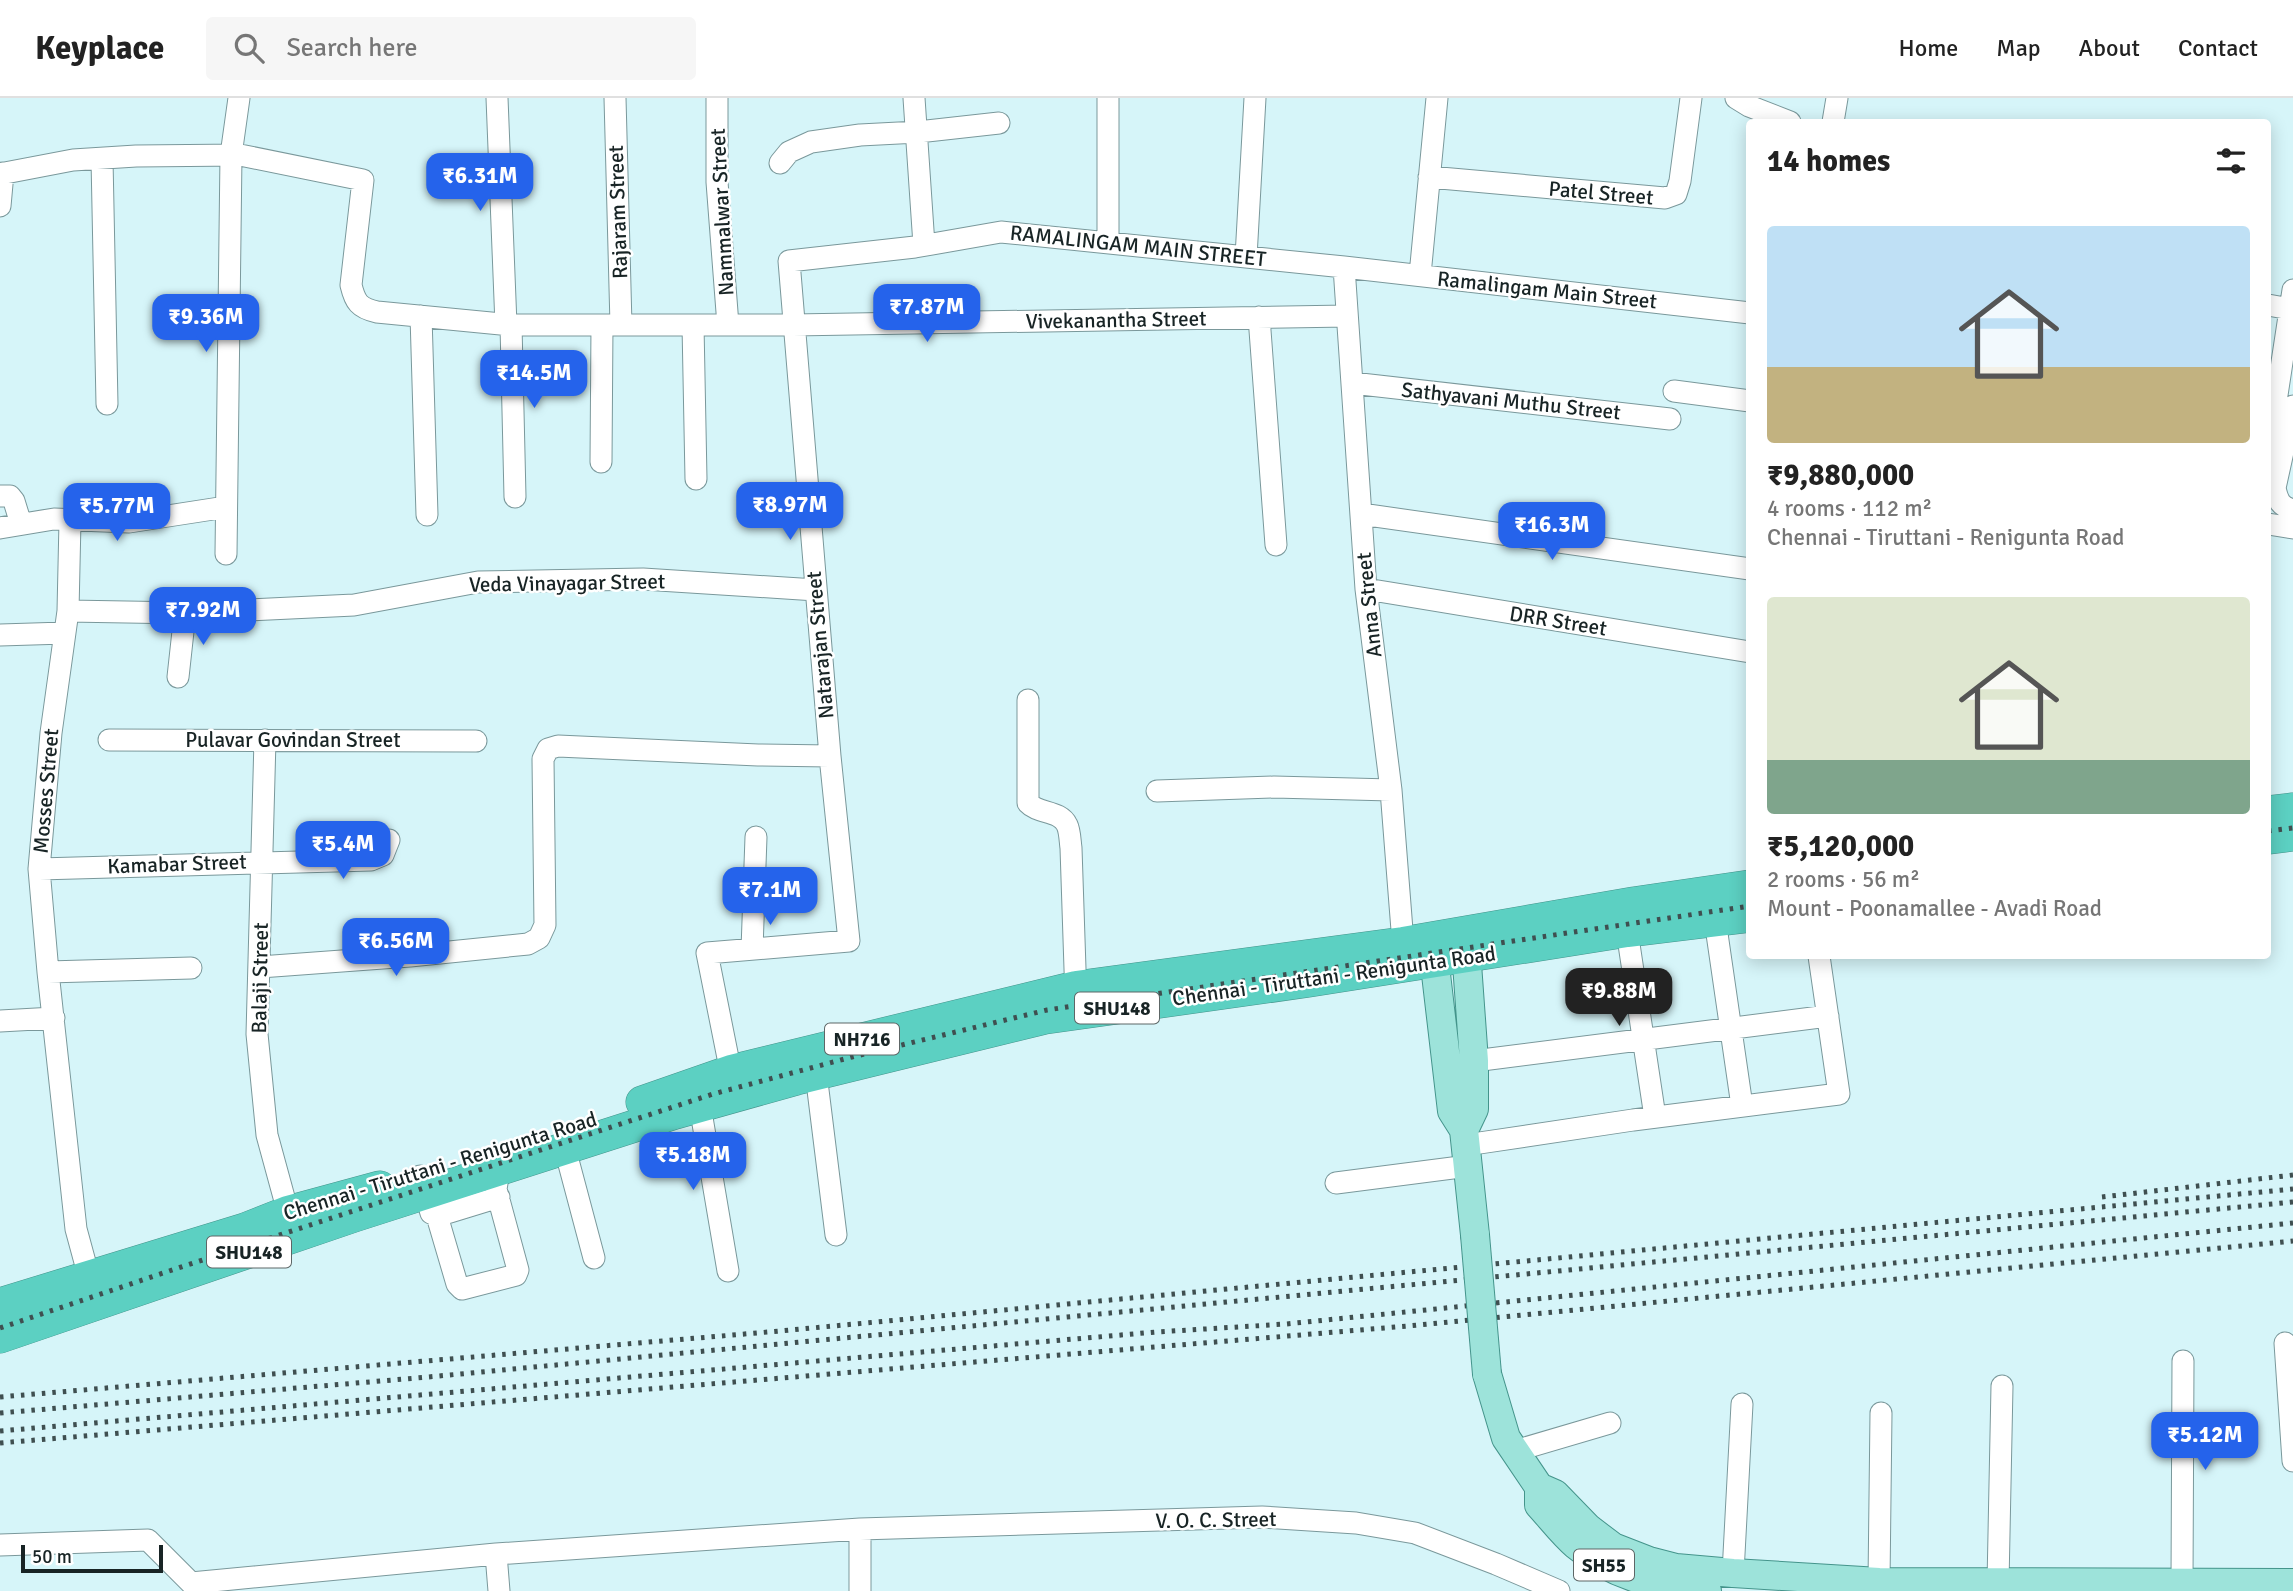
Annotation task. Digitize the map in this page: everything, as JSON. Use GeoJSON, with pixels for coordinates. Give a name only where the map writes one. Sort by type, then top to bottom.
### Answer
{"type":"FeatureCollection","features":[{"type":"Feature","properties":{"kind":"highway"},"geometry":{"type":"LineString","coordinates":[[2271,812],[2293,808]]}},
{"type":"Feature","properties":{"kind":"highway"},"geometry":{"type":"LineString","coordinates":[[2271,838],[2293,835]]}},
{"type":"Feature","properties":{"kind":"highway","name":"Chennai - Tiruttani - Renigunta Road"},"geometry":{"type":"LineString","coordinates":[[1466,944],[1658,913],[1746,887]]}},
{"type":"Feature","properties":{"kind":"highway","name":"Chennai - Tiruttani - Renigunta Road"},"geometry":{"type":"LineString","coordinates":[[0,1304],[92,1290],[427,1195],[733,1083],[1076,1000],[1423,947],[1627,931],[1658,913],[1715,920],[1746,916]]}},
{"type":"Feature","properties":{"kind":"highway","name":"Chennai - Tiruttani - Renigunta Road"},"geometry":{"type":"LineString","coordinates":[[0,1337],[92,1290],[288,1212],[499,1184],[565,1149],[700,1106],[733,1083],[816,1074],[1045,1018],[1076,1000]]}},
{"type":"Feature","properties":{"kind":"main road"},"geometry":{"type":"LineString","coordinates":[[1466,944],[1474,1061],[1474,1108],[1466,1147]]}},
{"type":"Feature","properties":{"kind":"main road"},"geometry":{"type":"LineString","coordinates":[[1423,947],[1452,1111],[1466,1147],[1487,1374],[1506,1438],[1539,1487],[1555,1494],[1588,1528],[1613,1547],[1648,1561],[1676,1568],[1863,1585],[1998,1583],[2040,1587],[2182,1582],[2293,1583]]}},
{"type":"Feature","properties":{"kind":"main road","name":"SH55"},"geometry":{"type":"LineString","coordinates":[[1539,1487],[1539,1505],[1575,1544],[1603,1564],[1638,1580],[1674,1588],[1707,1591]]}},
{"type":"Feature","properties":{"kind":"street"},"geometry":{"type":"LineString","coordinates":[[226,554],[231,155],[239,98]]}},
{"type":"Feature","properties":{"kind":"street"},"geometry":{"type":"LineString","coordinates":[[496,98],[509,325],[515,497]]}},
{"type":"Feature","properties":{"kind":"street","name":"Rajaram Street"},"geometry":{"type":"LineString","coordinates":[[601,462],[611,325],[615,98]]}},
{"type":"Feature","properties":{"kind":"street","name":"Nammalwar Street"},"geometry":{"type":"LineString","coordinates":[[716,98],[717,182],[728,325]]}},
{"type":"Feature","properties":{"kind":"street"},"geometry":{"type":"LineString","coordinates":[[915,98],[924,245]]}},
{"type":"Feature","properties":{"kind":"street"},"geometry":{"type":"LineString","coordinates":[[1108,98],[1108,243]]}},
{"type":"Feature","properties":{"kind":"street"},"geometry":{"type":"LineString","coordinates":[[1246,257],[1255,98]]}},
{"type":"Feature","properties":{"kind":"street"},"geometry":{"type":"LineString","coordinates":[[1420,275],[1437,98]]}},
{"type":"Feature","properties":{"kind":"street","name":"Patel Street"},"geometry":{"type":"LineString","coordinates":[[1429,177],[1665,198],[1676,194],[1680,181],[1691,98]]}},
{"type":"Feature","properties":{"kind":"street"},"geometry":{"type":"LineString","coordinates":[[1736,98],[1782,119]]}},
{"type":"Feature","properties":{"kind":"street"},"geometry":{"type":"LineString","coordinates":[[1834,119],[1837,98]]}},
{"type":"Feature","properties":{"kind":"street"},"geometry":{"type":"LineString","coordinates":[[780,163],[789,152],[811,142],[860,135],[999,124]]}},
{"type":"Feature","properties":{"kind":"street"},"geometry":{"type":"LineString","coordinates":[[0,206],[1,174],[74,160],[231,155]]}},
{"type":"Feature","properties":{"kind":"street","name":"Vivekanantha Street"},"geometry":{"type":"LineString","coordinates":[[231,155],[363,180],[351,285],[355,301],[365,309],[509,325],[793,325],[1347,316]]}},
{"type":"Feature","properties":{"kind":"street"},"geometry":{"type":"LineString","coordinates":[[102,159],[107,404]]}},
{"type":"Feature","properties":{"kind":"street","name":"RAMALINGAM MAIN STREET"},"geometry":{"type":"LineString","coordinates":[[793,325],[789,261],[924,245],[1001,232],[1344,267]]}},
{"type":"Feature","properties":{"kind":"street","name":"Ramalingam Main Street"},"geometry":{"type":"LineString","coordinates":[[1344,267],[1746,313]]}},
{"type":"Feature","properties":{"kind":"street","name":"Anna Street"},"geometry":{"type":"LineString","coordinates":[[1344,267],[1366,589],[1391,790],[1423,947]]}},
{"type":"Feature","properties":{"kind":"street"},"geometry":{"type":"LineString","coordinates":[[2271,304],[2292,299],[2272,487],[2283,507],[2293,510]]}},
{"type":"Feature","properties":{"kind":"street"},"geometry":{"type":"LineString","coordinates":[[421,316],[427,516]]}},
{"type":"Feature","properties":{"kind":"street"},"geometry":{"type":"LineString","coordinates":[[1259,317],[1276,545]]}},
{"type":"Feature","properties":{"kind":"street"},"geometry":{"type":"LineString","coordinates":[[693,325],[696,479]]}},
{"type":"Feature","properties":{"kind":"street","name":"Natarajan Street"},"geometry":{"type":"LineString","coordinates":[[752,949],[849,941],[830,756],[793,325]]}},
{"type":"Feature","properties":{"kind":"street","name":"Sathyavani Muthu Street"},"geometry":{"type":"LineString","coordinates":[[1352,383],[1670,419]]}},
{"type":"Feature","properties":{"kind":"street"},"geometry":{"type":"LineString","coordinates":[[1674,391],[1746,400]]}},
{"type":"Feature","properties":{"kind":"street"},"geometry":{"type":"LineString","coordinates":[[2271,441],[2282,393]]}},
{"type":"Feature","properties":{"kind":"street"},"geometry":{"type":"LineString","coordinates":[[0,496],[10,496],[14,501],[21,524]]}},
{"type":"Feature","properties":{"kind":"street"},"geometry":{"type":"LineString","coordinates":[[0,528],[54,519],[129,522],[226,507]]}},
{"type":"Feature","properties":{"kind":"street"},"geometry":{"type":"LineString","coordinates":[[1361,514],[1746,568]]}},
{"type":"Feature","properties":{"kind":"street","name":"Mosses Street"},"geometry":{"type":"LineString","coordinates":[[70,521],[68,611],[50,741],[39,869],[76,1229],[92,1290]]}},
{"type":"Feature","properties":{"kind":"street"},"geometry":{"type":"LineString","coordinates":[[2271,524],[2293,528]]}},
{"type":"Feature","properties":{"kind":"street","name":"Veda Vinayagar Street"},"geometry":{"type":"LineString","coordinates":[[68,611],[185,613],[354,605],[478,582],[643,579],[816,590]]}},
{"type":"Feature","properties":{"kind":"street","name":"DRR Street"},"geometry":{"type":"LineString","coordinates":[[1366,589],[1746,651]]}},
{"type":"Feature","properties":{"kind":"street"},"geometry":{"type":"LineString","coordinates":[[178,677],[185,613]]}},
{"type":"Feature","properties":{"kind":"street"},"geometry":{"type":"LineString","coordinates":[[0,635],[65,633]]}},
{"type":"Feature","properties":{"kind":"street"},"geometry":{"type":"LineString","coordinates":[[1028,700],[1028,803],[1033,809],[1062,819],[1068,826],[1076,1000]]}},
{"type":"Feature","properties":{"kind":"street","name":"Pulavar Govindan Street"},"geometry":{"type":"LineString","coordinates":[[109,740],[477,741]]}},
{"type":"Feature","properties":{"kind":"street","name":"Balaji Street"},"geometry":{"type":"LineString","coordinates":[[265,740],[257,1034],[267,1135],[288,1212]]}},
{"type":"Feature","properties":{"kind":"street"},"geometry":{"type":"LineString","coordinates":[[260,967],[528,944],[539,938],[545,925],[543,759],[548,749],[558,746],[830,756]]}},
{"type":"Feature","properties":{"kind":"street"},"geometry":{"type":"LineString","coordinates":[[1157,791],[1274,787],[1391,790]]}},
{"type":"Feature","properties":{"kind":"street"},"geometry":{"type":"LineString","coordinates":[[733,1083],[707,953],[752,949],[756,837]]}},
{"type":"Feature","properties":{"kind":"street","name":"Kamabar Street"},"geometry":{"type":"LineString","coordinates":[[39,869],[371,860],[383,855],[389,840]]}},
{"type":"Feature","properties":{"kind":"street"},"geometry":{"type":"LineString","coordinates":[[1715,920],[1742,1106]]}},
{"type":"Feature","properties":{"kind":"street"},"geometry":{"type":"LineString","coordinates":[[1627,931],[1655,1117]]}},
{"type":"Feature","properties":{"kind":"street"},"geometry":{"type":"LineString","coordinates":[[1336,1183],[1466,1147],[1655,1117],[1839,1094],[1819,959]]}},
{"type":"Feature","properties":{"kind":"street"},"geometry":{"type":"LineString","coordinates":[[48,972],[191,968]]}},
{"type":"Feature","properties":{"kind":"street"},"geometry":{"type":"LineString","coordinates":[[1474,1061],[1828,1016]]}},
{"type":"Feature","properties":{"kind":"street"},"geometry":{"type":"LineString","coordinates":[[0,1021],[54,1018]]}},
{"type":"Feature","properties":{"kind":"street"},"geometry":{"type":"LineString","coordinates":[[816,1074],[836,1235]]}},
{"type":"Feature","properties":{"kind":"street"},"geometry":{"type":"LineString","coordinates":[[700,1106],[728,1271]]}},
{"type":"Feature","properties":{"kind":"street"},"geometry":{"type":"LineString","coordinates":[[565,1149],[594,1258]]}},
{"type":"Feature","properties":{"kind":"street"},"geometry":{"type":"LineString","coordinates":[[427,1195],[457,1284],[462,1289],[516,1275],[518,1270],[499,1184]]}},
{"type":"Feature","properties":{"kind":"street"},"geometry":{"type":"LineString","coordinates":[[2285,1343],[2293,1461]]}},
{"type":"Feature","properties":{"kind":"street"},"geometry":{"type":"LineString","coordinates":[[2182,1582],[2183,1361]]}},
{"type":"Feature","properties":{"kind":"street"},"geometry":{"type":"LineString","coordinates":[[1998,1583],[2002,1386]]}},
{"type":"Feature","properties":{"kind":"street"},"geometry":{"type":"LineString","coordinates":[[1733,1573],[1742,1404]]}},
{"type":"Feature","properties":{"kind":"street"},"geometry":{"type":"LineString","coordinates":[[1863,1585],[1881,1413]]}},
{"type":"Feature","properties":{"kind":"street"},"geometry":{"type":"LineString","coordinates":[[1515,1451],[1610,1423]]}},
{"type":"Feature","properties":{"kind":"street","name":"V. O. C. Street"},"geometry":{"type":"LineString","coordinates":[[0,1545],[149,1540],[191,1583],[496,1554],[860,1529],[1262,1517],[1356,1523],[1415,1533],[1559,1591]]}},
{"type":"Feature","properties":{"kind":"street"},"geometry":{"type":"LineString","coordinates":[[860,1529],[860,1591]]}},
{"type":"Feature","properties":{"kind":"street"},"geometry":{"type":"LineString","coordinates":[[496,1554],[499,1591]]}},
{"type":"Feature","properties":{"kind":"railway"},"geometry":{"type":"LineString","coordinates":[[2271,831],[2293,828]]}},
{"type":"Feature","properties":{"kind":"railway"},"geometry":{"type":"LineString","coordinates":[[0,1328],[713,1094],[852,1057],[1047,1010],[1746,907]]}},
{"type":"Feature","properties":{"kind":"railway"},"geometry":{"type":"LineString","coordinates":[[2102,1197],[2293,1175]]}},
{"type":"Feature","properties":{"kind":"railway"},"geometry":{"type":"LineString","coordinates":[[0,1397],[780,1331],[2293,1189]]}},
{"type":"Feature","properties":{"kind":"railway"},"geometry":{"type":"LineString","coordinates":[[0,1413],[428,1377],[2293,1202]]}},
{"type":"Feature","properties":{"kind":"railway"},"geometry":{"type":"LineString","coordinates":[[0,1431],[1156,1332],[1286,1324],[2293,1223]]}},
{"type":"Feature","properties":{"kind":"railway"},"geometry":{"type":"LineString","coordinates":[[0,1443],[1408,1326],[2293,1241]]}}]}
